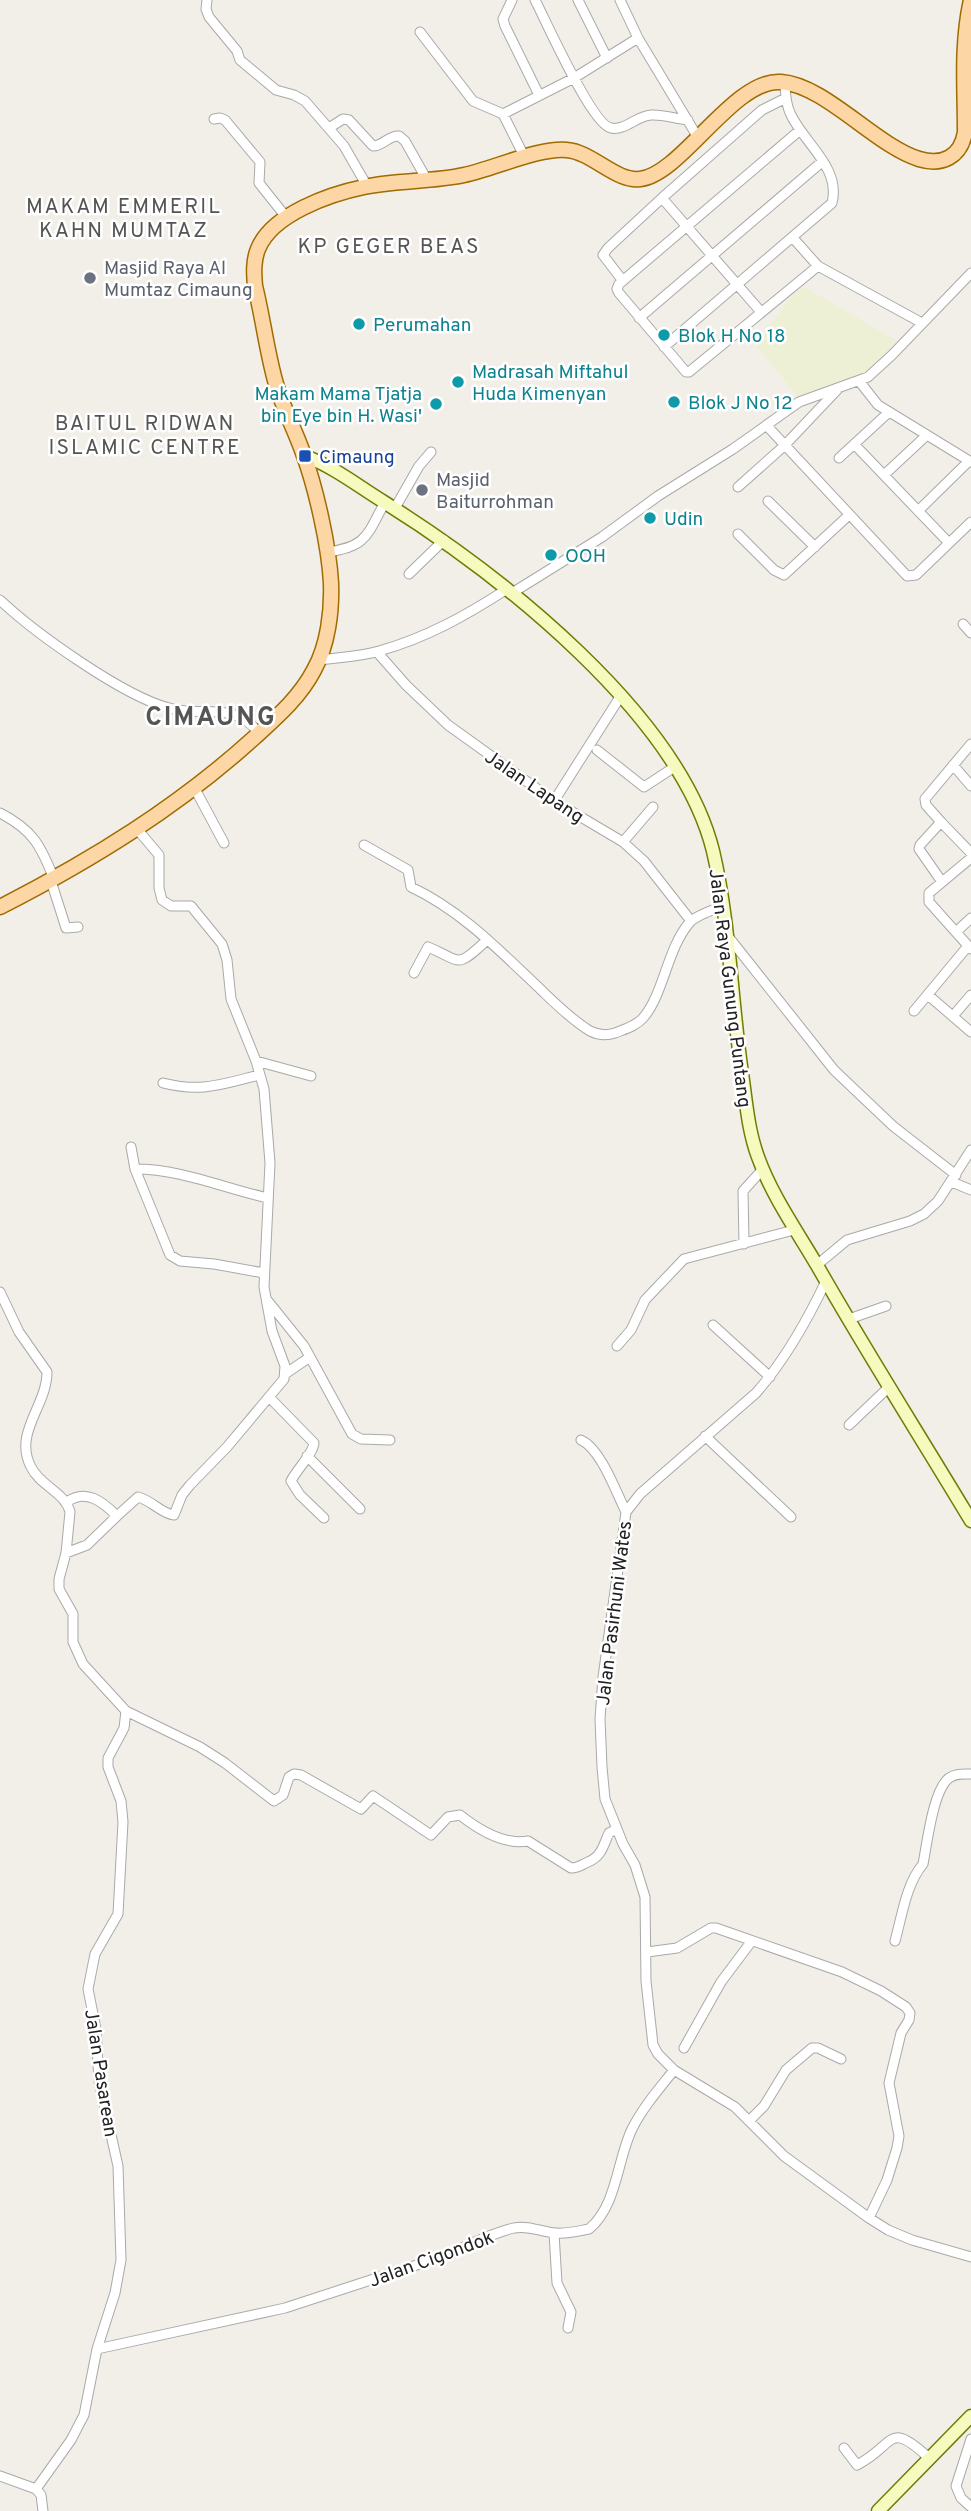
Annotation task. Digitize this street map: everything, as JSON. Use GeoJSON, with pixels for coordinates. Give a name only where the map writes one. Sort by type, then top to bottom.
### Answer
{"type":"FeatureCollection","features":[{"type":"Feature","properties":{"kind":"main road"},"geometry":{"type":"LineString","coordinates":[[0,907],[52,880],[137,829],[215,774],[301,691],[319,660],[331,600],[327,552],[305,456],[275,382],[254,272],[258,249],[286,217],[319,201],[367,186],[481,171],[550,150],[583,154],[619,174],[639,180],[673,160],[749,92],[762,85],[785,82],[807,89],[917,158],[931,162],[952,158],[964,143],[963,50],[971,0]]}},
{"type":"Feature","properties":{"kind":"street"},"geometry":{"type":"LineString","coordinates":[[207,0],[209,17],[234,47],[244,65],[276,90],[300,97],[351,156],[367,186]]}},
{"type":"Feature","properties":{"kind":"street"},"geometry":{"type":"LineString","coordinates":[[512,0],[503,19],[505,26],[539,94]]}},
{"type":"Feature","properties":{"kind":"street"},"geometry":{"type":"LineString","coordinates":[[535,0],[574,78],[603,125],[612,129],[623,127],[650,115],[688,120]]}},
{"type":"Feature","properties":{"kind":"street"},"geometry":{"type":"LineString","coordinates":[[578,0],[607,58]]}},
{"type":"Feature","properties":{"kind":"street"},"geometry":{"type":"LineString","coordinates":[[620,0],[638,38],[698,136]]}},
{"type":"Feature","properties":{"kind":"street"},"geometry":{"type":"LineString","coordinates":[[420,32],[473,101],[503,114],[525,158]]}},
{"type":"Feature","properties":{"kind":"street"},"geometry":{"type":"LineString","coordinates":[[503,114],[574,78],[638,38]]}},
{"type":"Feature","properties":{"kind":"street"},"geometry":{"type":"LineString","coordinates":[[664,347],[832,203],[834,182],[792,117],[786,98],[785,82]]}},
{"type":"Feature","properties":{"kind":"street"},"geometry":{"type":"LineString","coordinates":[[623,281],[603,256],[662,198],[762,110],[786,98]]}},
{"type":"Feature","properties":{"kind":"street"},"geometry":{"type":"LineString","coordinates":[[214,119],[225,120],[260,162],[259,183],[286,217]]}},
{"type":"Feature","properties":{"kind":"street"},"geometry":{"type":"LineString","coordinates":[[329,128],[343,119],[349,120],[373,146],[392,136],[399,136],[405,141],[427,180]]}},
{"type":"Feature","properties":{"kind":"street"},"geometry":{"type":"LineString","coordinates":[[800,130],[623,281],[617,289],[686,372],[692,372],[818,266]]}},
{"type":"Feature","properties":{"kind":"street"},"geometry":{"type":"LineString","coordinates":[[639,318],[822,161]]}},
{"type":"Feature","properties":{"kind":"street"},"geometry":{"type":"LineString","coordinates":[[662,198],[761,312]]}},
{"type":"Feature","properties":{"kind":"street"},"geometry":{"type":"LineString","coordinates":[[793,238],[818,266],[922,323]]}},
{"type":"Feature","properties":{"kind":"street"},"geometry":{"type":"LineString","coordinates":[[319,660],[377,652],[425,636],[510,591],[602,537],[658,496],[808,397],[868,377],[971,273]]}},
{"type":"Feature","properties":{"kind":"street"},"geometry":{"type":"LineString","coordinates":[[859,381],[870,398],[888,413],[970,462],[918,511]]}},
{"type":"Feature","properties":{"kind":"street"},"geometry":{"type":"LineString","coordinates":[[738,487],[784,446],[840,388]]}},
{"type":"Feature","properties":{"kind":"street"},"geometry":{"type":"LineString","coordinates":[[839,458],[888,413]]}},
{"type":"Feature","properties":{"kind":"street"},"geometry":{"type":"LineString","coordinates":[[766,426],[907,576],[916,575],[971,522]]}},
{"type":"Feature","properties":{"kind":"street"},"geometry":{"type":"LineString","coordinates":[[884,475],[927,436]]}},
{"type":"Feature","properties":{"kind":"street"},"geometry":{"type":"LineString","coordinates":[[853,444],[949,543]]}},
{"type":"Feature","properties":{"kind":"street"},"geometry":{"type":"LineString","coordinates":[[327,552],[350,549],[364,538],[431,452]]}},
{"type":"Feature","properties":{"kind":"street","name":"Jalan Raya Gunung Puntang"},"geometry":{"type":"LineString","coordinates":[[305,456],[333,469],[444,540],[510,591],[620,697],[676,766],[699,808],[712,849],[723,906],[747,1113],[763,1168],[794,1230],[971,1521]]}},
{"type":"Feature","properties":{"kind":"street"},"geometry":{"type":"LineString","coordinates":[[768,500],[815,547]]}},
{"type":"Feature","properties":{"kind":"street"},"geometry":{"type":"LineString","coordinates":[[738,534],[781,575],[787,573],[849,515]]}},
{"type":"Feature","properties":{"kind":"street"},"geometry":{"type":"LineString","coordinates":[[409,574],[444,540]]}},
{"type":"Feature","properties":{"kind":"street"},"geometry":{"type":"LineString","coordinates":[[0,600],[22,619],[85,663],[140,697],[172,709],[232,713],[243,718],[259,733]]}},
{"type":"Feature","properties":{"kind":"street"},"geometry":{"type":"LineString","coordinates":[[963,624],[971,633]]}},
{"type":"Feature","properties":{"kind":"street","name":"Jalan Lapang"},"geometry":{"type":"LineString","coordinates":[[377,652],[448,726],[554,801],[623,842],[644,861],[691,921]]}},
{"type":"Feature","properties":{"kind":"street"},"geometry":{"type":"LineString","coordinates":[[554,801],[620,697]]}},
{"type":"Feature","properties":{"kind":"street"},"geometry":{"type":"LineString","coordinates":[[914,1011],[970,948],[929,902],[929,894],[971,855],[926,805],[925,799],[971,744]]}},
{"type":"Feature","properties":{"kind":"street"},"geometry":{"type":"LineString","coordinates":[[597,750],[644,787],[676,766]]}},
{"type":"Feature","properties":{"kind":"street"},"geometry":{"type":"LineString","coordinates":[[953,765],[971,786]]}},
{"type":"Feature","properties":{"kind":"street"},"geometry":{"type":"LineString","coordinates":[[197,787],[224,843]]}},
{"type":"Feature","properties":{"kind":"street"},"geometry":{"type":"LineString","coordinates":[[623,842],[653,807]]}},
{"type":"Feature","properties":{"kind":"street"},"geometry":{"type":"LineString","coordinates":[[0,813],[35,838],[40,845],[66,928],[78,926]]}},
{"type":"Feature","properties":{"kind":"street"},"geometry":{"type":"LineString","coordinates":[[941,822],[919,849],[942,882]]}},
{"type":"Feature","properties":{"kind":"street"},"geometry":{"type":"LineString","coordinates":[[66,1553],[87,1545],[138,1497],[151,1502],[169,1515],[176,1514],[182,1495],[270,1397],[285,1374],[285,1366],[272,1331],[264,1273],[270,1163],[264,1089],[256,1061],[231,999],[227,960],[222,944],[191,906],[171,906],[162,900],[159,888],[159,855],[137,829]]}},
{"type":"Feature","properties":{"kind":"street"},"geometry":{"type":"LineString","coordinates":[[364,845],[401,864],[411,876],[411,887],[450,910],[581,1024],[600,1035],[610,1035],[636,1024],[650,1009],[674,950],[691,921],[723,906]]}},
{"type":"Feature","properties":{"kind":"street"},"geometry":{"type":"LineString","coordinates":[[956,932],[971,918]]}},
{"type":"Feature","properties":{"kind":"street"},"geometry":{"type":"LineString","coordinates":[[726,933],[834,1070],[893,1126],[954,1179],[971,1190]]}},
{"type":"Feature","properties":{"kind":"street"},"geometry":{"type":"LineString","coordinates":[[414,973],[428,947],[449,959],[458,960],[472,954],[487,940]]}},
{"type":"Feature","properties":{"kind":"street"},"geometry":{"type":"LineString","coordinates":[[928,995],[971,1032]]}},
{"type":"Feature","properties":{"kind":"street"},"geometry":{"type":"LineString","coordinates":[[953,1016],[971,995]]}},
{"type":"Feature","properties":{"kind":"street"},"geometry":{"type":"LineString","coordinates":[[256,1061],[312,1076]]}},
{"type":"Feature","properties":{"kind":"street"},"geometry":{"type":"LineString","coordinates":[[163,1083],[192,1089],[260,1075]]}},
{"type":"Feature","properties":{"kind":"street"},"geometry":{"type":"LineString","coordinates":[[131,1147],[135,1169],[164,1245],[174,1259],[264,1273]]}},
{"type":"Feature","properties":{"kind":"street"},"geometry":{"type":"LineString","coordinates":[[817,1265],[856,1235],[910,1221],[924,1214],[938,1201],[971,1150]]}},
{"type":"Feature","properties":{"kind":"street"},"geometry":{"type":"LineString","coordinates":[[744,1244],[743,1191],[763,1168]]}},
{"type":"Feature","properties":{"kind":"street"},"geometry":{"type":"LineString","coordinates":[[135,1169],[157,1169],[204,1179],[268,1198]]}},
{"type":"Feature","properties":{"kind":"street"},"geometry":{"type":"LineString","coordinates":[[617,1346],[631,1330],[645,1300],[677,1264],[697,1255],[794,1230]]}},
{"type":"Feature","properties":{"kind":"street","name":"Jalan Pasirhuni Wates"},"geometry":{"type":"LineString","coordinates":[[825,1281],[791,1345],[770,1377],[640,1494],[626,1512],[611,1606],[600,1719],[605,1799],[642,1883],[645,1897],[646,1981],[653,2045],[658,2054],[674,2070],[735,2107],[784,2156],[869,2218],[912,2241],[971,2257]]}},
{"type":"Feature","properties":{"kind":"street"},"geometry":{"type":"LineString","coordinates":[[0,1292],[19,1332],[47,1372],[40,1402],[24,1442],[29,1463],[38,1478],[67,1503],[70,1512],[59,1589],[73,1614],[73,1642],[83,1664],[126,1711],[200,1747],[274,1801],[283,1795],[289,1777],[301,1775],[361,1809],[373,1796],[430,1835],[448,1817],[457,1815],[482,1830],[518,1843],[528,1841],[571,1868],[579,1868],[596,1860],[609,1833],[617,1829]]}},
{"type":"Feature","properties":{"kind":"street"},"geometry":{"type":"LineString","coordinates":[[266,1299],[304,1346],[355,1437],[390,1440]]}},
{"type":"Feature","properties":{"kind":"street"},"geometry":{"type":"LineString","coordinates":[[849,1319],[886,1306]]}},
{"type":"Feature","properties":{"kind":"street"},"geometry":{"type":"LineString","coordinates":[[713,1325],[770,1377]]}},
{"type":"Feature","properties":{"kind":"street"},"geometry":{"type":"LineString","coordinates":[[285,1374],[310,1357]]}},
{"type":"Feature","properties":{"kind":"street"},"geometry":{"type":"LineString","coordinates":[[849,1425],[890,1387]]}},
{"type":"Feature","properties":{"kind":"street"},"geometry":{"type":"LineString","coordinates":[[270,1397],[312,1440],[315,1447],[296,1471],[292,1484],[324,1518]]}},
{"type":"Feature","properties":{"kind":"street"},"geometry":{"type":"LineString","coordinates":[[705,1436],[791,1517]]}},
{"type":"Feature","properties":{"kind":"street"},"geometry":{"type":"LineString","coordinates":[[581,1440],[588,1443],[596,1453],[626,1512]]}},
{"type":"Feature","properties":{"kind":"street"},"geometry":{"type":"LineString","coordinates":[[307,1456],[360,1508]]}},
{"type":"Feature","properties":{"kind":"street"},"geometry":{"type":"LineString","coordinates":[[67,1503],[80,1496],[93,1497],[117,1516]]}},
{"type":"Feature","properties":{"kind":"street","name":"Jalan Pasarean"},"geometry":{"type":"LineString","coordinates":[[36,2489],[71,2440],[84,2415],[97,2349],[115,2293],[121,2260],[118,2166],[99,2081],[96,2029],[88,1989],[94,1954],[118,1914],[122,1811],[108,1767],[108,1758],[124,1728],[126,1711]]}},
{"type":"Feature","properties":{"kind":"street"},"geometry":{"type":"LineString","coordinates":[[895,1941],[916,1872],[923,1864],[940,1790],[949,1778],[958,1774],[971,1774]]}},
{"type":"Feature","properties":{"kind":"street"},"geometry":{"type":"LineString","coordinates":[[647,1952],[677,1948],[711,1928],[842,1972],[906,2007],[910,2013],[909,2020],[901,2033],[889,2083],[899,2136],[897,2148],[887,2180],[869,2218]]}},
{"type":"Feature","properties":{"kind":"street"},"geometry":{"type":"LineString","coordinates":[[684,2048],[721,1982],[751,1942]]}},
{"type":"Feature","properties":{"kind":"street"},"geometry":{"type":"LineString","coordinates":[[749,2121],[764,2106],[786,2070],[811,2048],[818,2048],[841,2059]]}},
{"type":"Feature","properties":{"kind":"street","name":"Jalan Cigondok"},"geometry":{"type":"LineString","coordinates":[[97,2349],[285,2308],[438,2258],[477,2240],[514,2228],[530,2227],[554,2233],[589,2229],[595,2224],[608,2199],[622,2151],[632,2129],[674,2070]]}},
{"type":"Feature","properties":{"kind":"street"},"geometry":{"type":"LineString","coordinates":[[554,2233],[557,2283],[571,2312],[568,2328]]}},
{"type":"Feature","properties":{"kind":"street"},"geometry":{"type":"LineString","coordinates":[[878,2511],[971,2416]]}},
{"type":"Feature","properties":{"kind":"street"},"geometry":{"type":"LineString","coordinates":[[844,2448],[857,2465],[872,2457],[892,2439],[901,2438],[911,2442],[929,2458]]}},
{"type":"Feature","properties":{"kind":"street"},"geometry":{"type":"LineString","coordinates":[[971,2439],[956,2486],[961,2498],[971,2507]]}},
{"type":"Feature","properties":{"kind":"street"},"geometry":{"type":"LineString","coordinates":[[0,2476],[36,2489],[41,2495],[43,2511]]}},
{"type":"Feature","properties":{"kind":"green space"},"geometry":{"type":"Polygon","coordinates":[[[805,287],[897,341],[865,373],[798,397],[756,345],[791,297],[805,287]]]}},
{"type":"Feature","properties":{"kind":"place","name":"Masjid Raya Al Mumtaz Cimaung"},"geometry":{"type":"Point","coordinates":[90,278]}},
{"type":"Feature","properties":{"kind":"place","name":"Perumahan"},"geometry":{"type":"Point","coordinates":[359,324]}},
{"type":"Feature","properties":{"kind":"place","name":"Blok H No 18"},"geometry":{"type":"Point","coordinates":[664,335]}},
{"type":"Feature","properties":{"kind":"place","name":"Madrasah Miftahul Huda Kimenyan"},"geometry":{"type":"Point","coordinates":[458,382]}},
{"type":"Feature","properties":{"kind":"place","name":"Blok J No 12"},"geometry":{"type":"Point","coordinates":[674,402]}},
{"type":"Feature","properties":{"kind":"place","name":"Makam Mama Tjatja bin Eye bin H. Wasi'"},"geometry":{"type":"Point","coordinates":[436,404]}},
{"type":"Feature","properties":{"kind":"place","name":"Cimaung"},"geometry":{"type":"Point","coordinates":[305,456]}},
{"type":"Feature","properties":{"kind":"place","name":"Masjid Baiturrohman"},"geometry":{"type":"Point","coordinates":[422,490]}},
{"type":"Feature","properties":{"kind":"place","name":"Udin"},"geometry":{"type":"Point","coordinates":[650,518]}},
{"type":"Feature","properties":{"kind":"place","name":"OOH"},"geometry":{"type":"Point","coordinates":[551,555]}},
{"type":"Feature","properties":{"kind":"district","name":"MAKAM EMMERIL KAHN MUMTAZ"},"geometry":{"type":"Point","coordinates":[124,218]}},
{"type":"Feature","properties":{"kind":"district","name":"KP GEGER BEAS"},"geometry":{"type":"Point","coordinates":[389,246]}},
{"type":"Feature","properties":{"kind":"district","name":"BAITUL RIDWAN ISLAMIC CENTRE"},"geometry":{"type":"Point","coordinates":[145,435]}},
{"type":"Feature","properties":{"kind":"district","name":"CIMAUNG"},"geometry":{"type":"Point","coordinates":[211,716]}}]}
